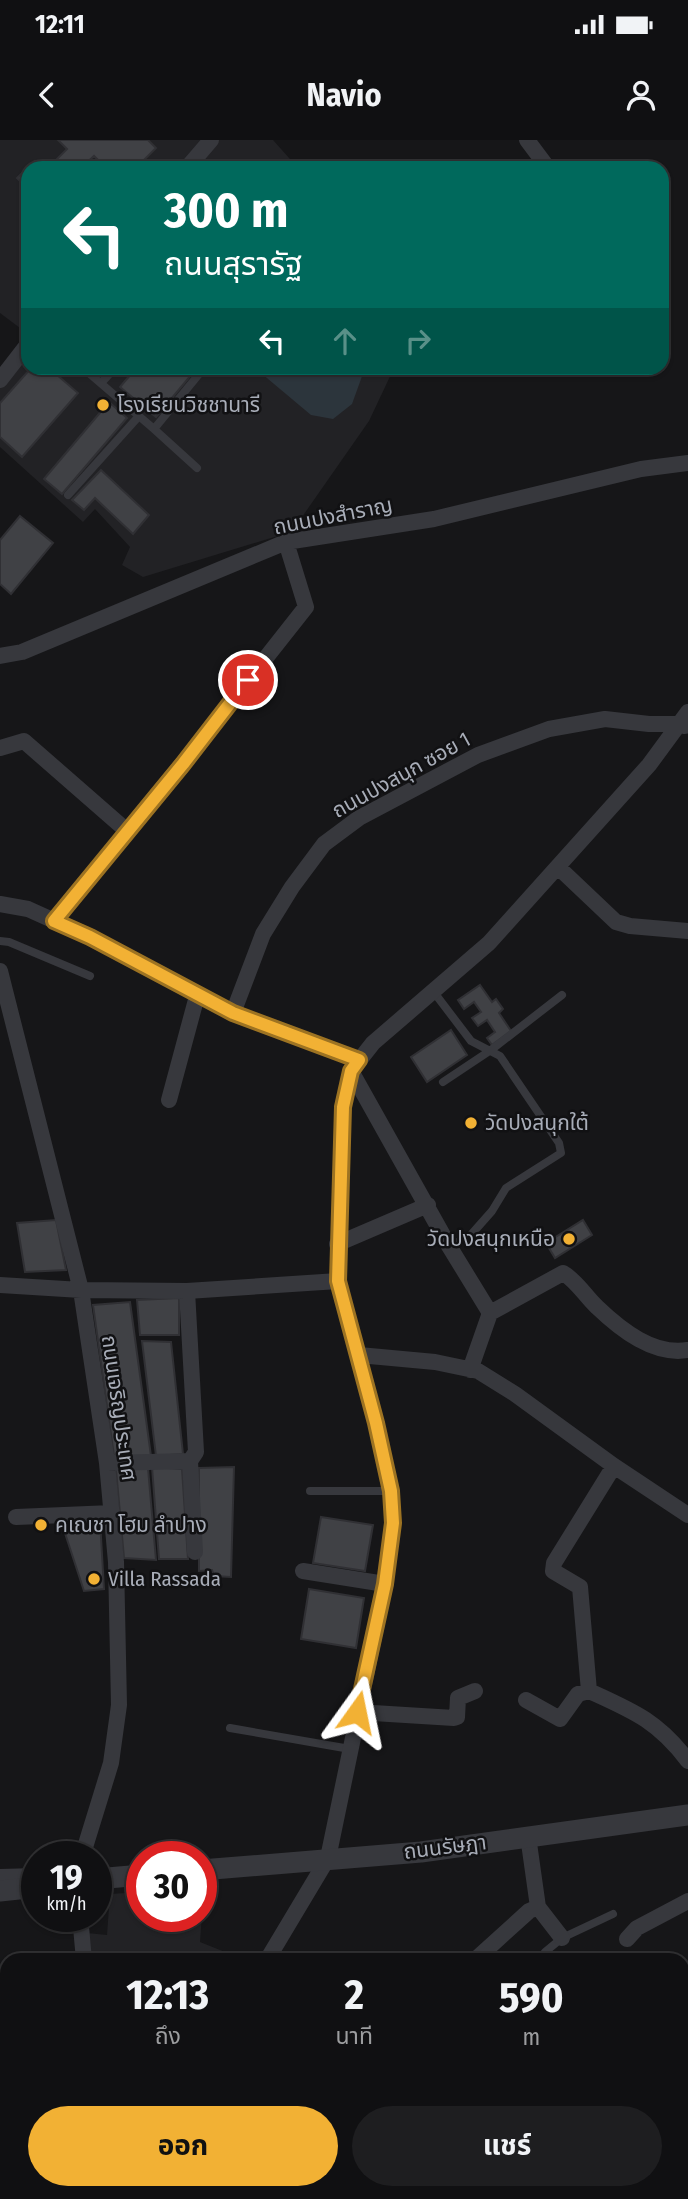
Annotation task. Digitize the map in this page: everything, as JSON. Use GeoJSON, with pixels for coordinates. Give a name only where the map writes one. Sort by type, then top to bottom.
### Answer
{"type":"FeatureCollection","features":[{"type":"Feature","properties":{"kind":"street"},"geometry":{"type":"LineString","coordinates":[[193,161],[211,140]]}},
{"type":"Feature","properties":{"kind":"street"},"geometry":{"type":"LineString","coordinates":[[527,140],[543,161]]}},
{"type":"Feature","properties":{"kind":"street"},"geometry":{"type":"LineString","coordinates":[[0,380],[21,353]]}},
{"type":"Feature","properties":{"kind":"street","name":"ถนนปงสำราญ"},"geometry":{"type":"LineString","coordinates":[[0,656],[22,652],[286,542],[434,519],[641,469],[688,463]]}},
{"type":"Feature","properties":{"kind":"street"},"geometry":{"type":"LineString","coordinates":[[54,921],[183,764],[306,607],[286,542]]}},
{"type":"Feature","properties":{"kind":"street","name":"ถนนปงสนุก ซอย 1"},"geometry":{"type":"LineString","coordinates":[[233,1013],[263,934],[292,887],[324,844],[359,818],[478,755],[549,729],[605,719],[649,724],[685,721]]}},
{"type":"Feature","properties":{"kind":"street"},"geometry":{"type":"LineString","coordinates":[[271,1953],[328,1858],[385,1584],[393,1523],[391,1491],[359,1355],[338,1281],[343,1107],[355,1066],[373,1043],[489,943],[649,765],[685,721]]}},
{"type":"Feature","properties":{"kind":"street"},"geometry":{"type":"LineString","coordinates":[[0,748],[24,741],[127,831]]}},
{"type":"Feature","properties":{"kind":"street"},"geometry":{"type":"LineString","coordinates":[[558,867],[616,922],[630,926],[688,931]]}},
{"type":"Feature","properties":{"kind":"street"},"geometry":{"type":"LineString","coordinates":[[0,904],[28,909],[90,937],[197,996],[355,1066],[449,1246],[490,1313]]}},
{"type":"Feature","properties":{"kind":"street","name":"ถนนเจริญประเทศ"},"geometry":{"type":"LineString","coordinates":[[0,971],[81,1290],[107,1463],[116,1563],[119,1705],[111,1763],[87,1841]]}},
{"type":"Feature","properties":{"kind":"street"},"geometry":{"type":"LineString","coordinates":[[169,1100],[197,996]]}},
{"type":"Feature","properties":{"kind":"street"},"geometry":{"type":"LineString","coordinates":[[337,1244],[428,1205]]}},
{"type":"Feature","properties":{"kind":"street"},"geometry":{"type":"LineString","coordinates":[[470,1370],[490,1313],[563,1273],[571,1277],[597,1307],[632,1336],[662,1350],[688,1350]]}},
{"type":"Feature","properties":{"kind":"street"},"geometry":{"type":"LineString","coordinates":[[0,1285],[81,1290],[187,1291],[338,1281]]}},
{"type":"Feature","properties":{"kind":"street"},"geometry":{"type":"LineString","coordinates":[[187,1291],[196,1452],[190,1461],[195,1552]]}},
{"type":"Feature","properties":{"kind":"street"},"geometry":{"type":"LineString","coordinates":[[359,1355],[435,1362],[478,1371],[688,1515]]}},
{"type":"Feature","properties":{"kind":"street"},"geometry":{"type":"LineString","coordinates":[[107,1463],[190,1461]]}},
{"type":"Feature","properties":{"kind":"street"},"geometry":{"type":"LineString","coordinates":[[589,1691],[580,1587],[553,1571],[554,1563],[614,1466]]}},
{"type":"Feature","properties":{"kind":"street"},"geometry":{"type":"LineString","coordinates":[[16,1517],[111,1513]]}},
{"type":"Feature","properties":{"kind":"street"},"geometry":{"type":"LineString","coordinates":[[303,1571],[385,1584]]}},
{"type":"Feature","properties":{"kind":"street"},"geometry":{"type":"LineString","coordinates":[[357,1712],[454,1718],[457,1717],[458,1698],[475,1691]]}},
{"type":"Feature","properties":{"kind":"street"},"geometry":{"type":"LineString","coordinates":[[526,1700],[560,1719],[579,1694],[589,1691],[634,1710],[672,1739],[688,1761]]}},
{"type":"Feature","properties":{"kind":"street","name":"ถนนรัษฎา"},"geometry":{"type":"LineString","coordinates":[[217,1868],[421,1852],[688,1815]]}},
{"type":"Feature","properties":{"kind":"street"},"geometry":{"type":"LineString","coordinates":[[528,1836],[538,1907],[562,1938]]}},
{"type":"Feature","properties":{"kind":"street"},"geometry":{"type":"LineString","coordinates":[[0,1877],[21,1876]]}},
{"type":"Feature","properties":{"kind":"street"},"geometry":{"type":"LineString","coordinates":[[0,1891],[21,1889]]}},
{"type":"Feature","properties":{"kind":"street"},"geometry":{"type":"LineString","coordinates":[[627,1939],[637,1928],[688,1901]]}},
{"type":"Feature","properties":{"kind":"street"},"geometry":{"type":"LineString","coordinates":[[483,1953],[529,1911],[538,1907]]}},
{"type":"Feature","properties":{"kind":"street"},"geometry":{"type":"LineString","coordinates":[[81,1932],[83,1953]]}},
{"type":"Feature","properties":{"kind":"lane"},"geometry":{"type":"LineString","coordinates":[[92,375],[197,468]]}},
{"type":"Feature","properties":{"kind":"lane"},"geometry":{"type":"LineString","coordinates":[[102,382],[108,375]]}},
{"type":"Feature","properties":{"kind":"lane"},"geometry":{"type":"LineString","coordinates":[[153,429],[198,375]]}},
{"type":"Feature","properties":{"kind":"lane"},"geometry":{"type":"LineString","coordinates":[[68,495],[139,416]]}},
{"type":"Feature","properties":{"kind":"lane"},"geometry":{"type":"LineString","coordinates":[[0,941],[9,942],[90,976]]}},
{"type":"Feature","properties":{"kind":"lane"},"geometry":{"type":"LineString","coordinates":[[433,991],[471,1041],[500,1056],[559,1143],[561,1153],[506,1188],[492,1211],[469,1237],[449,1246]]}},
{"type":"Feature","properties":{"kind":"lane"},"geometry":{"type":"LineString","coordinates":[[443,1082],[491,1051],[562,995]]}},
{"type":"Feature","properties":{"kind":"lane"},"geometry":{"type":"LineString","coordinates":[[310,1491],[391,1491]]}},
{"type":"Feature","properties":{"kind":"lane"},"geometry":{"type":"LineString","coordinates":[[230,1728],[350,1749]]}},
{"type":"Feature","properties":{"kind":"lane"},"geometry":{"type":"LineString","coordinates":[[545,1952],[562,1938],[614,1914]]}},
{"type":"Feature","properties":{"kind":"shaded area"},"geometry":{"type":"Polygon","coordinates":[[[0,140],[273,140],[292,161],[21,161],[21,329],[0,313],[0,140]]]}},
{"type":"Feature","properties":{"kind":"shaded area"},"geometry":{"type":"Polygon","coordinates":[[[21,353],[21,375],[391,375],[369,421],[295,527],[284,534],[143,577],[122,565],[130,547],[95,509],[83,522],[0,447],[0,380],[21,353]]]}},
{"type":"Feature","properties":{"kind":"shaded area"},"geometry":{"type":"Polygon","coordinates":[[[263,375],[362,375],[352,404],[333,419],[311,415],[263,375]]]}},
{"type":"Feature","properties":{"kind":"shaded area"},"geometry":{"type":"Polygon","coordinates":[[[126,1893],[126,1932],[201,1932],[200,1942],[228,1953],[89,1953],[87,1933],[107,1935],[107,1932],[112,1932],[112,1894],[126,1893]]]}},
{"type":"Feature","properties":{"kind":"building"},"geometry":{"type":"Polygon","coordinates":[[[58,140],[148,140],[156,148],[143,161],[99,161],[94,156],[89,161],[55,161],[67,149],[58,140]]]}},
{"type":"Feature","properties":{"kind":"building"},"geometry":{"type":"Polygon","coordinates":[[[25,375],[57,375],[78,393],[22,457],[0,437],[0,403],[25,375]]]}},
{"type":"Feature","properties":{"kind":"building"},"geometry":{"type":"Polygon","coordinates":[[[130,375],[191,375],[156,417],[120,387],[130,375]]]}},
{"type":"Feature","properties":{"kind":"building"},"geometry":{"type":"Polygon","coordinates":[[[109,402],[127,418],[62,494],[44,479],[109,402]]]}},
{"type":"Feature","properties":{"kind":"building"},"geometry":{"type":"Polygon","coordinates":[[[101,470],[149,515],[133,534],[95,498],[84,510],[72,500],[101,470]]]}},
{"type":"Feature","properties":{"kind":"building"},"geometry":{"type":"Polygon","coordinates":[[[20,516],[53,543],[11,594],[0,584],[0,540],[20,516]]]}},
{"type":"Feature","properties":{"kind":"building"},"geometry":{"type":"Polygon","coordinates":[[[480,985],[492,1002],[496,999],[503,1009],[499,1013],[511,1031],[492,1045],[487,1038],[495,1032],[487,1020],[478,1026],[472,1018],[481,1012],[474,1002],[464,1009],[458,1000],[480,985]]]}},
{"type":"Feature","properties":{"kind":"building"},"geometry":{"type":"Polygon","coordinates":[[[451,1030],[467,1055],[427,1082],[411,1057],[451,1030]]]}},
{"type":"Feature","properties":{"kind":"building"},"geometry":{"type":"Polygon","coordinates":[[[56,1220],[66,1270],[25,1272],[17,1223],[56,1220]]]}},
{"type":"Feature","properties":{"kind":"building","name":"วัดปงสนุกเหนือ"},"geometry":{"type":"Polygon","coordinates":[[[583,1220],[592,1235],[555,1258],[546,1243],[583,1220]]]}},
{"type":"Feature","properties":{"kind":"building"},"geometry":{"type":"Polygon","coordinates":[[[179,1298],[179,1335],[140,1335],[137,1300],[179,1298]]]}},
{"type":"Feature","properties":{"kind":"building"},"geometry":{"type":"Polygon","coordinates":[[[130,1302],[151,1456],[114,1456],[93,1305],[130,1302]]]}},
{"type":"Feature","properties":{"kind":"building"},"geometry":{"type":"Polygon","coordinates":[[[142,1341],[171,1342],[183,1454],[156,1456],[142,1341]]]}},
{"type":"Feature","properties":{"kind":"building"},"geometry":{"type":"Polygon","coordinates":[[[152,1467],[182,1469],[188,1559],[159,1559],[152,1467]]]}},
{"type":"Feature","properties":{"kind":"building"},"geometry":{"type":"Polygon","coordinates":[[[234,1467],[231,1577],[214,1576],[212,1570],[199,1571],[199,1468],[234,1467]]]}},
{"type":"Feature","properties":{"kind":"building"},"geometry":{"type":"Polygon","coordinates":[[[148,1468],[156,1560],[124,1558],[116,1469],[148,1468]]]}},
{"type":"Feature","properties":{"kind":"building"},"geometry":{"type":"Polygon","coordinates":[[[321,1517],[373,1525],[365,1571],[313,1563],[321,1517]]]}},
{"type":"Feature","properties":{"kind":"building"},"geometry":{"type":"Polygon","coordinates":[[[100,1520],[104,1589],[84,1591],[61,1521],[100,1520]]]}},
{"type":"Feature","properties":{"kind":"building"},"geometry":{"type":"Polygon","coordinates":[[[309,1589],[364,1598],[356,1648],[301,1639],[309,1589]]]}},
{"type":"Feature","properties":{"kind":"place","name":"โรงเรียนวิชชานารี"},"geometry":{"type":"Point","coordinates":[103,405]}},
{"type":"Feature","properties":{"kind":"place","name":"วัดปงสนุกใต้"},"geometry":{"type":"Point","coordinates":[471,1123]}},
{"type":"Feature","properties":{"kind":"place","name":"วัดปงสนุกเหนือ"},"geometry":{"type":"Point","coordinates":[569,1239]}},
{"type":"Feature","properties":{"kind":"place","name":"คเณชา โฮม ลำปาง"},"geometry":{"type":"Point","coordinates":[41,1525]}},
{"type":"Feature","properties":{"kind":"place","name":"Villa Rassada"},"geometry":{"type":"Point","coordinates":[94,1579]}},
{"type":"Feature","properties":{"kind":"route"},"geometry":{"type":"LineString","coordinates":[[248,680],[54,921],[90,937],[233,1013],[359,1060],[351,1071],[343,1107],[338,1281],[376,1423],[391,1491],[393,1523],[385,1584],[357,1712]]}}]}
